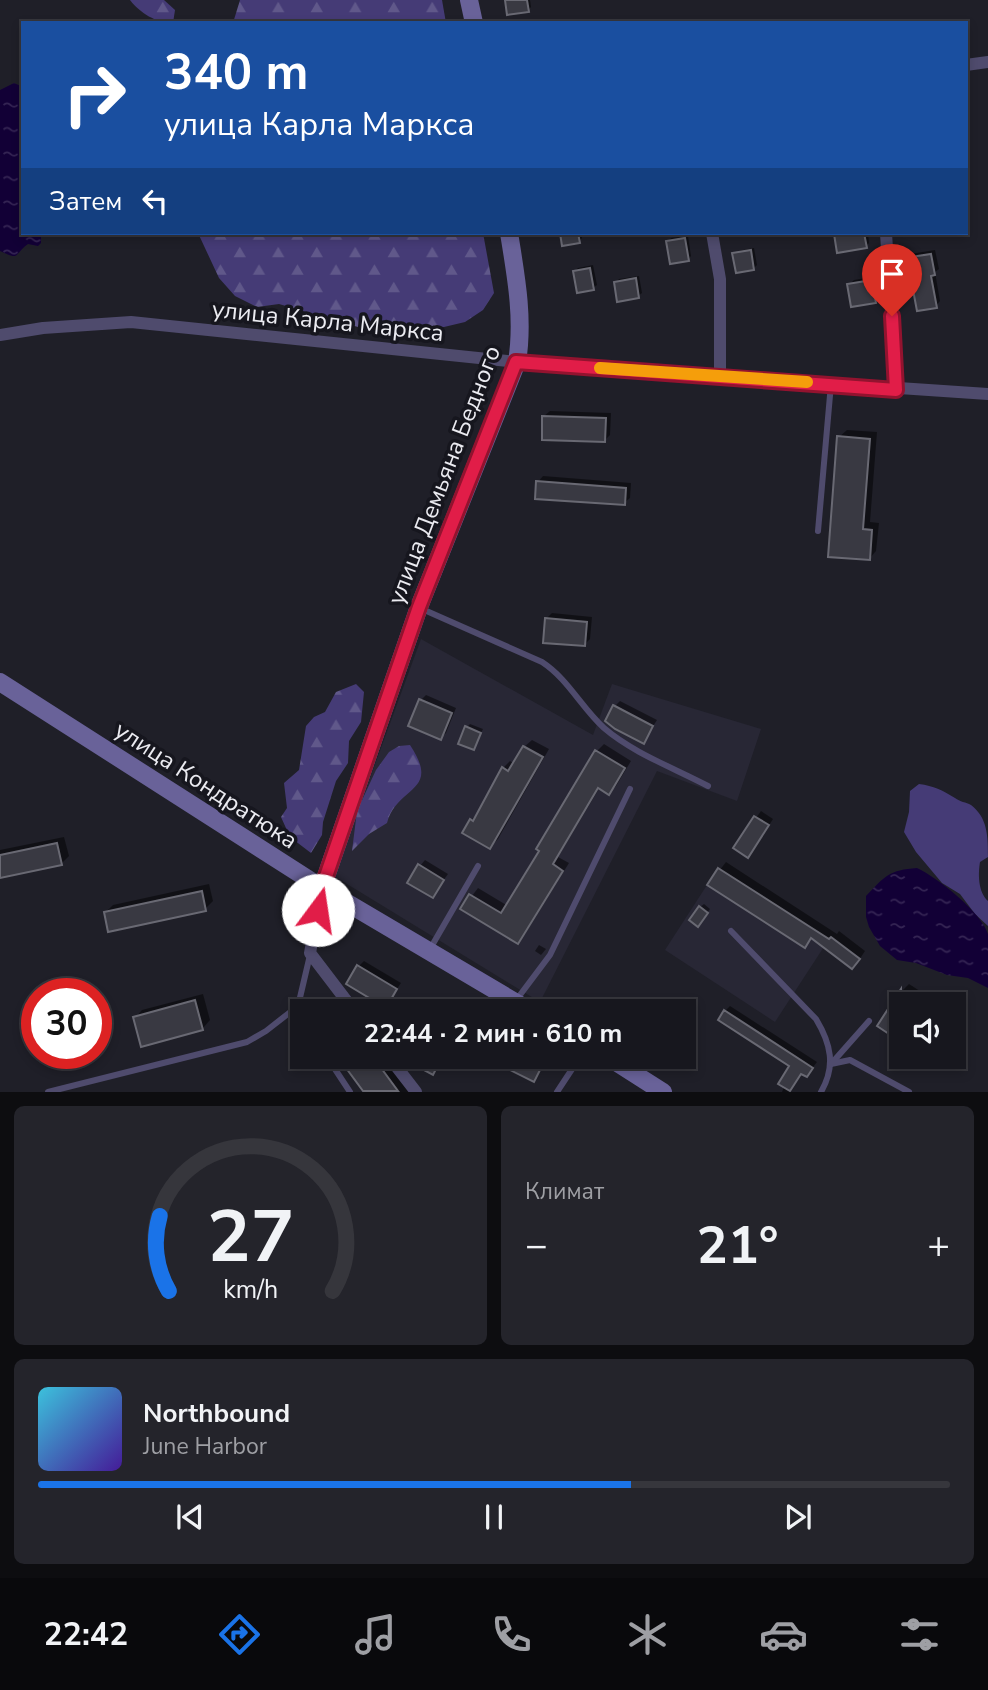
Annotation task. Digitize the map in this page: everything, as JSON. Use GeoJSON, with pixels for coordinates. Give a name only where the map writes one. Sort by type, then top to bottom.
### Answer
{"type":"FeatureCollection","features":[{"type":"Feature","properties":{"kind":"street"},"geometry":{"type":"LineString","coordinates":[[469,0],[474,21]]}},
{"type":"Feature","properties":{"kind":"street"},"geometry":{"type":"LineString","coordinates":[[968,65],[988,62]]}},
{"type":"Feature","properties":{"kind":"street","name":"улица Демьяна Бедного"},"geometry":{"type":"LineString","coordinates":[[322,888],[419,607],[516,362],[520,344],[520,306],[509,235]]}},
{"type":"Feature","properties":{"kind":"street"},"geometry":{"type":"LineString","coordinates":[[712,235],[720,279],[720,377]]}},
{"type":"Feature","properties":{"kind":"street"},"geometry":{"type":"LineString","coordinates":[[886,235],[896,390]]}},
{"type":"Feature","properties":{"kind":"street","name":"улица Карла Маркса"},"geometry":{"type":"LineString","coordinates":[[0,335],[43,328],[131,322],[516,362],[896,390],[988,394]]}},
{"type":"Feature","properties":{"kind":"street","name":"улица Кондратюка"},"geometry":{"type":"LineString","coordinates":[[0,682],[322,888],[510,999]]}},
{"type":"Feature","properties":{"kind":"street"},"geometry":{"type":"LineString","coordinates":[[322,888],[310,953],[345,999]]}},
{"type":"Feature","properties":{"kind":"street"},"geometry":{"type":"LineString","coordinates":[[399,1069],[416,1091]]}},
{"type":"Feature","properties":{"kind":"street"},"geometry":{"type":"LineString","coordinates":[[627,1069],[663,1091]]}},
{"type":"Feature","properties":{"kind":"lane"},"geometry":{"type":"LineString","coordinates":[[818,531],[831,384]]}},
{"type":"Feature","properties":{"kind":"lane"},"geometry":{"type":"LineString","coordinates":[[419,607],[542,662],[556,671],[604,727],[625,743],[708,786]]}},
{"type":"Feature","properties":{"kind":"lane"},"geometry":{"type":"LineString","coordinates":[[517,999],[550,956],[630,789]]}},
{"type":"Feature","properties":{"kind":"lane"},"geometry":{"type":"LineString","coordinates":[[429,951],[478,866]]}},
{"type":"Feature","properties":{"kind":"lane"},"geometry":{"type":"LineString","coordinates":[[731,931],[817,1019],[826,1035],[832,1057],[829,1078],[821,1091]]}},
{"type":"Feature","properties":{"kind":"lane"},"geometry":{"type":"LineString","coordinates":[[48,1091],[247,1042],[298,1006],[310,953]]}},
{"type":"Feature","properties":{"kind":"lane"},"geometry":{"type":"LineString","coordinates":[[831,1064],[869,1021]]}},
{"type":"Feature","properties":{"kind":"lane"},"geometry":{"type":"LineString","coordinates":[[831,1064],[850,1060],[909,1091]]}},
{"type":"Feature","properties":{"kind":"lane"},"geometry":{"type":"LineString","coordinates":[[335,1069],[350,1091]]}},
{"type":"Feature","properties":{"kind":"lane"},"geometry":{"type":"LineString","coordinates":[[557,1091],[572,1069]]}},
{"type":"Feature","properties":{"kind":"shaded area"},"geometry":{"type":"Polygon","coordinates":[[[421,639],[593,735],[612,684],[761,729],[737,801],[657,771],[542,999],[535,999],[334,876],[421,639]]]}},
{"type":"Feature","properties":{"kind":"shaded area"},"geometry":{"type":"Polygon","coordinates":[[[718,868],[829,939],[775,1022],[665,950],[718,868]]]}},
{"type":"Feature","properties":{"kind":"green space"},"geometry":{"type":"Polygon","coordinates":[[[130,0],[164,0],[175,10],[173,21],[161,21],[139,9],[130,0]]]}},
{"type":"Feature","properties":{"kind":"green space"},"geometry":{"type":"Polygon","coordinates":[[[240,0],[442,0],[446,21],[234,21],[240,0]]]}},
{"type":"Feature","properties":{"kind":"green space"},"geometry":{"type":"Polygon","coordinates":[[[199,235],[483,235],[494,293],[483,310],[465,322],[444,327],[358,327],[279,304],[257,307],[235,296],[219,278],[199,235]]]}},
{"type":"Feature","properties":{"kind":"green space"},"geometry":{"type":"Polygon","coordinates":[[[356,684],[364,692],[361,722],[349,741],[348,763],[336,781],[323,822],[322,835],[311,853],[290,837],[281,817],[287,808],[284,783],[299,770],[306,726],[314,717],[325,712],[336,692],[356,684]]]}},
{"type":"Feature","properties":{"kind":"green space"},"geometry":{"type":"Polygon","coordinates":[[[410,745],[419,761],[419,781],[392,811],[387,823],[369,834],[352,851],[357,811],[376,770],[389,752],[399,746],[410,745]]]}},
{"type":"Feature","properties":{"kind":"green space"},"geometry":{"type":"Polygon","coordinates":[[[919,784],[938,789],[971,805],[984,822],[988,857],[980,862],[979,877],[982,893],[988,901],[988,926],[960,894],[942,883],[916,852],[904,832],[910,791],[919,784]]]}},
{"type":"Feature","properties":{"kind":"water"},"geometry":{"type":"Polygon","coordinates":[[[14,83],[21,86],[21,235],[41,235],[41,243],[38,246],[28,244],[14,256],[0,251],[0,90],[14,83]]]}},
{"type":"Feature","properties":{"kind":"water"},"geometry":{"type":"Polygon","coordinates":[[[917,868],[958,896],[984,926],[988,934],[988,988],[968,978],[947,975],[916,963],[897,960],[880,946],[866,917],[866,896],[888,875],[917,868]]]}},
{"type":"Feature","properties":{"kind":"building"},"geometry":{"type":"Polygon","coordinates":[[[505,0],[527,0],[529,12],[507,15],[505,0]]]}},
{"type":"Feature","properties":{"kind":"building"},"geometry":{"type":"Polygon","coordinates":[[[560,235],[578,235],[580,243],[562,246],[560,235]]]}},
{"type":"Feature","properties":{"kind":"building"},"geometry":{"type":"Polygon","coordinates":[[[834,235],[864,235],[867,248],[837,253],[834,235]]]}},
{"type":"Feature","properties":{"kind":"building"},"geometry":{"type":"Polygon","coordinates":[[[685,238],[689,261],[670,264],[666,241],[685,238]]]}},
{"type":"Feature","properties":{"kind":"building"},"geometry":{"type":"Polygon","coordinates":[[[751,250],[754,270],[736,273],[732,253],[751,250]]]}},
{"type":"Feature","properties":{"kind":"building"},"geometry":{"type":"Polygon","coordinates":[[[931,254],[935,275],[931,276],[937,308],[917,311],[904,258],[931,254]]]}},
{"type":"Feature","properties":{"kind":"building"},"geometry":{"type":"Polygon","coordinates":[[[590,268],[594,290],[577,293],[573,271],[590,268]]]}},
{"type":"Feature","properties":{"kind":"building"},"geometry":{"type":"Polygon","coordinates":[[[636,278],[639,298],[617,302],[614,282],[636,278]]]}},
{"type":"Feature","properties":{"kind":"building"},"geometry":{"type":"Polygon","coordinates":[[[872,280],[876,303],[851,307],[847,284],[872,280]]]}},
{"type":"Feature","properties":{"kind":"building"},"geometry":{"type":"Polygon","coordinates":[[[542,416],[606,418],[605,442],[542,440],[542,416]]]}},
{"type":"Feature","properties":{"kind":"building"},"geometry":{"type":"Polygon","coordinates":[[[837,436],[870,439],[863,529],[872,530],[870,560],[828,557],[837,436]]]}},
{"type":"Feature","properties":{"kind":"building"},"geometry":{"type":"Polygon","coordinates":[[[536,481],[626,488],[625,505],[535,499],[536,481]]]}},
{"type":"Feature","properties":{"kind":"building"},"geometry":{"type":"Polygon","coordinates":[[[545,618],[587,622],[585,646],[543,643],[545,618]]]}},
{"type":"Feature","properties":{"kind":"building"},"geometry":{"type":"Polygon","coordinates":[[[419,699],[452,713],[441,740],[408,726],[419,699]]]}},
{"type":"Feature","properties":{"kind":"building"},"geometry":{"type":"Polygon","coordinates":[[[613,705],[653,726],[644,744],[605,721],[613,705]]]}},
{"type":"Feature","properties":{"kind":"building"},"geometry":{"type":"Polygon","coordinates":[[[465,726],[481,733],[474,750],[458,744],[465,726]]]}},
{"type":"Feature","properties":{"kind":"building"},"geometry":{"type":"Polygon","coordinates":[[[523,746],[543,757],[490,849],[462,833],[470,819],[473,821],[502,767],[508,771],[523,746]]]}},
{"type":"Feature","properties":{"kind":"building"},"geometry":{"type":"Polygon","coordinates":[[[595,750],[625,768],[609,795],[598,788],[553,864],[563,871],[518,944],[460,909],[469,894],[501,913],[595,750]]]}},
{"type":"Feature","properties":{"kind":"building"},"geometry":{"type":"Polygon","coordinates":[[[754,816],[769,825],[748,858],[733,848],[754,816]]]}},
{"type":"Feature","properties":{"kind":"building"},"geometry":{"type":"Polygon","coordinates":[[[57,843],[62,865],[0,878],[0,855],[57,843]]]}},
{"type":"Feature","properties":{"kind":"building"},"geometry":{"type":"Polygon","coordinates":[[[418,864],[444,880],[433,898],[407,883],[418,864]]]}},
{"type":"Feature","properties":{"kind":"building"},"geometry":{"type":"Polygon","coordinates":[[[718,868],[829,939],[831,937],[860,959],[852,969],[811,938],[805,948],[707,885],[718,868]]]}},
{"type":"Feature","properties":{"kind":"building"},"geometry":{"type":"Polygon","coordinates":[[[202,891],[206,911],[108,932],[104,912],[202,891]]]}},
{"type":"Feature","properties":{"kind":"building"},"geometry":{"type":"Polygon","coordinates":[[[699,906],[708,913],[698,927],[689,920],[699,906]]]}},
{"type":"Feature","properties":{"kind":"building"},"geometry":{"type":"Polygon","coordinates":[[[357,965],[397,989],[391,999],[371,999],[346,984],[357,965]]]}},
{"type":"Feature","properties":{"kind":"building"},"geometry":{"type":"Polygon","coordinates":[[[195,1000],[203,1030],[141,1047],[133,1017],[195,1000]]]}},
{"type":"Feature","properties":{"kind":"building"},"geometry":{"type":"Polygon","coordinates":[[[889,1008],[889,1034],[877,1026],[889,1008]]]}},
{"type":"Feature","properties":{"kind":"building"},"geometry":{"type":"Polygon","coordinates":[[[724,1010],[813,1068],[807,1077],[801,1074],[790,1091],[778,1084],[789,1066],[718,1020],[724,1010]]]}},
{"type":"Feature","properties":{"kind":"building"},"geometry":{"type":"Polygon","coordinates":[[[347,1069],[382,1069],[398,1091],[363,1091],[347,1069]]]}},
{"type":"Feature","properties":{"kind":"building"},"geometry":{"type":"Polygon","coordinates":[[[422,1069],[436,1069],[433,1075],[422,1069]]]}},
{"type":"Feature","properties":{"kind":"building"},"geometry":{"type":"Polygon","coordinates":[[[508,1069],[540,1069],[534,1082],[508,1069]]]}},
{"type":"Feature","properties":{"kind":"slow traffic"},"geometry":{"type":"LineString","coordinates":[[600,368],[807,382]]}},
{"type":"Feature","properties":{"kind":"route"},"geometry":{"type":"LineString","coordinates":[[318,910],[322,888],[419,607],[516,362],[896,390],[892,316]]}}]}
